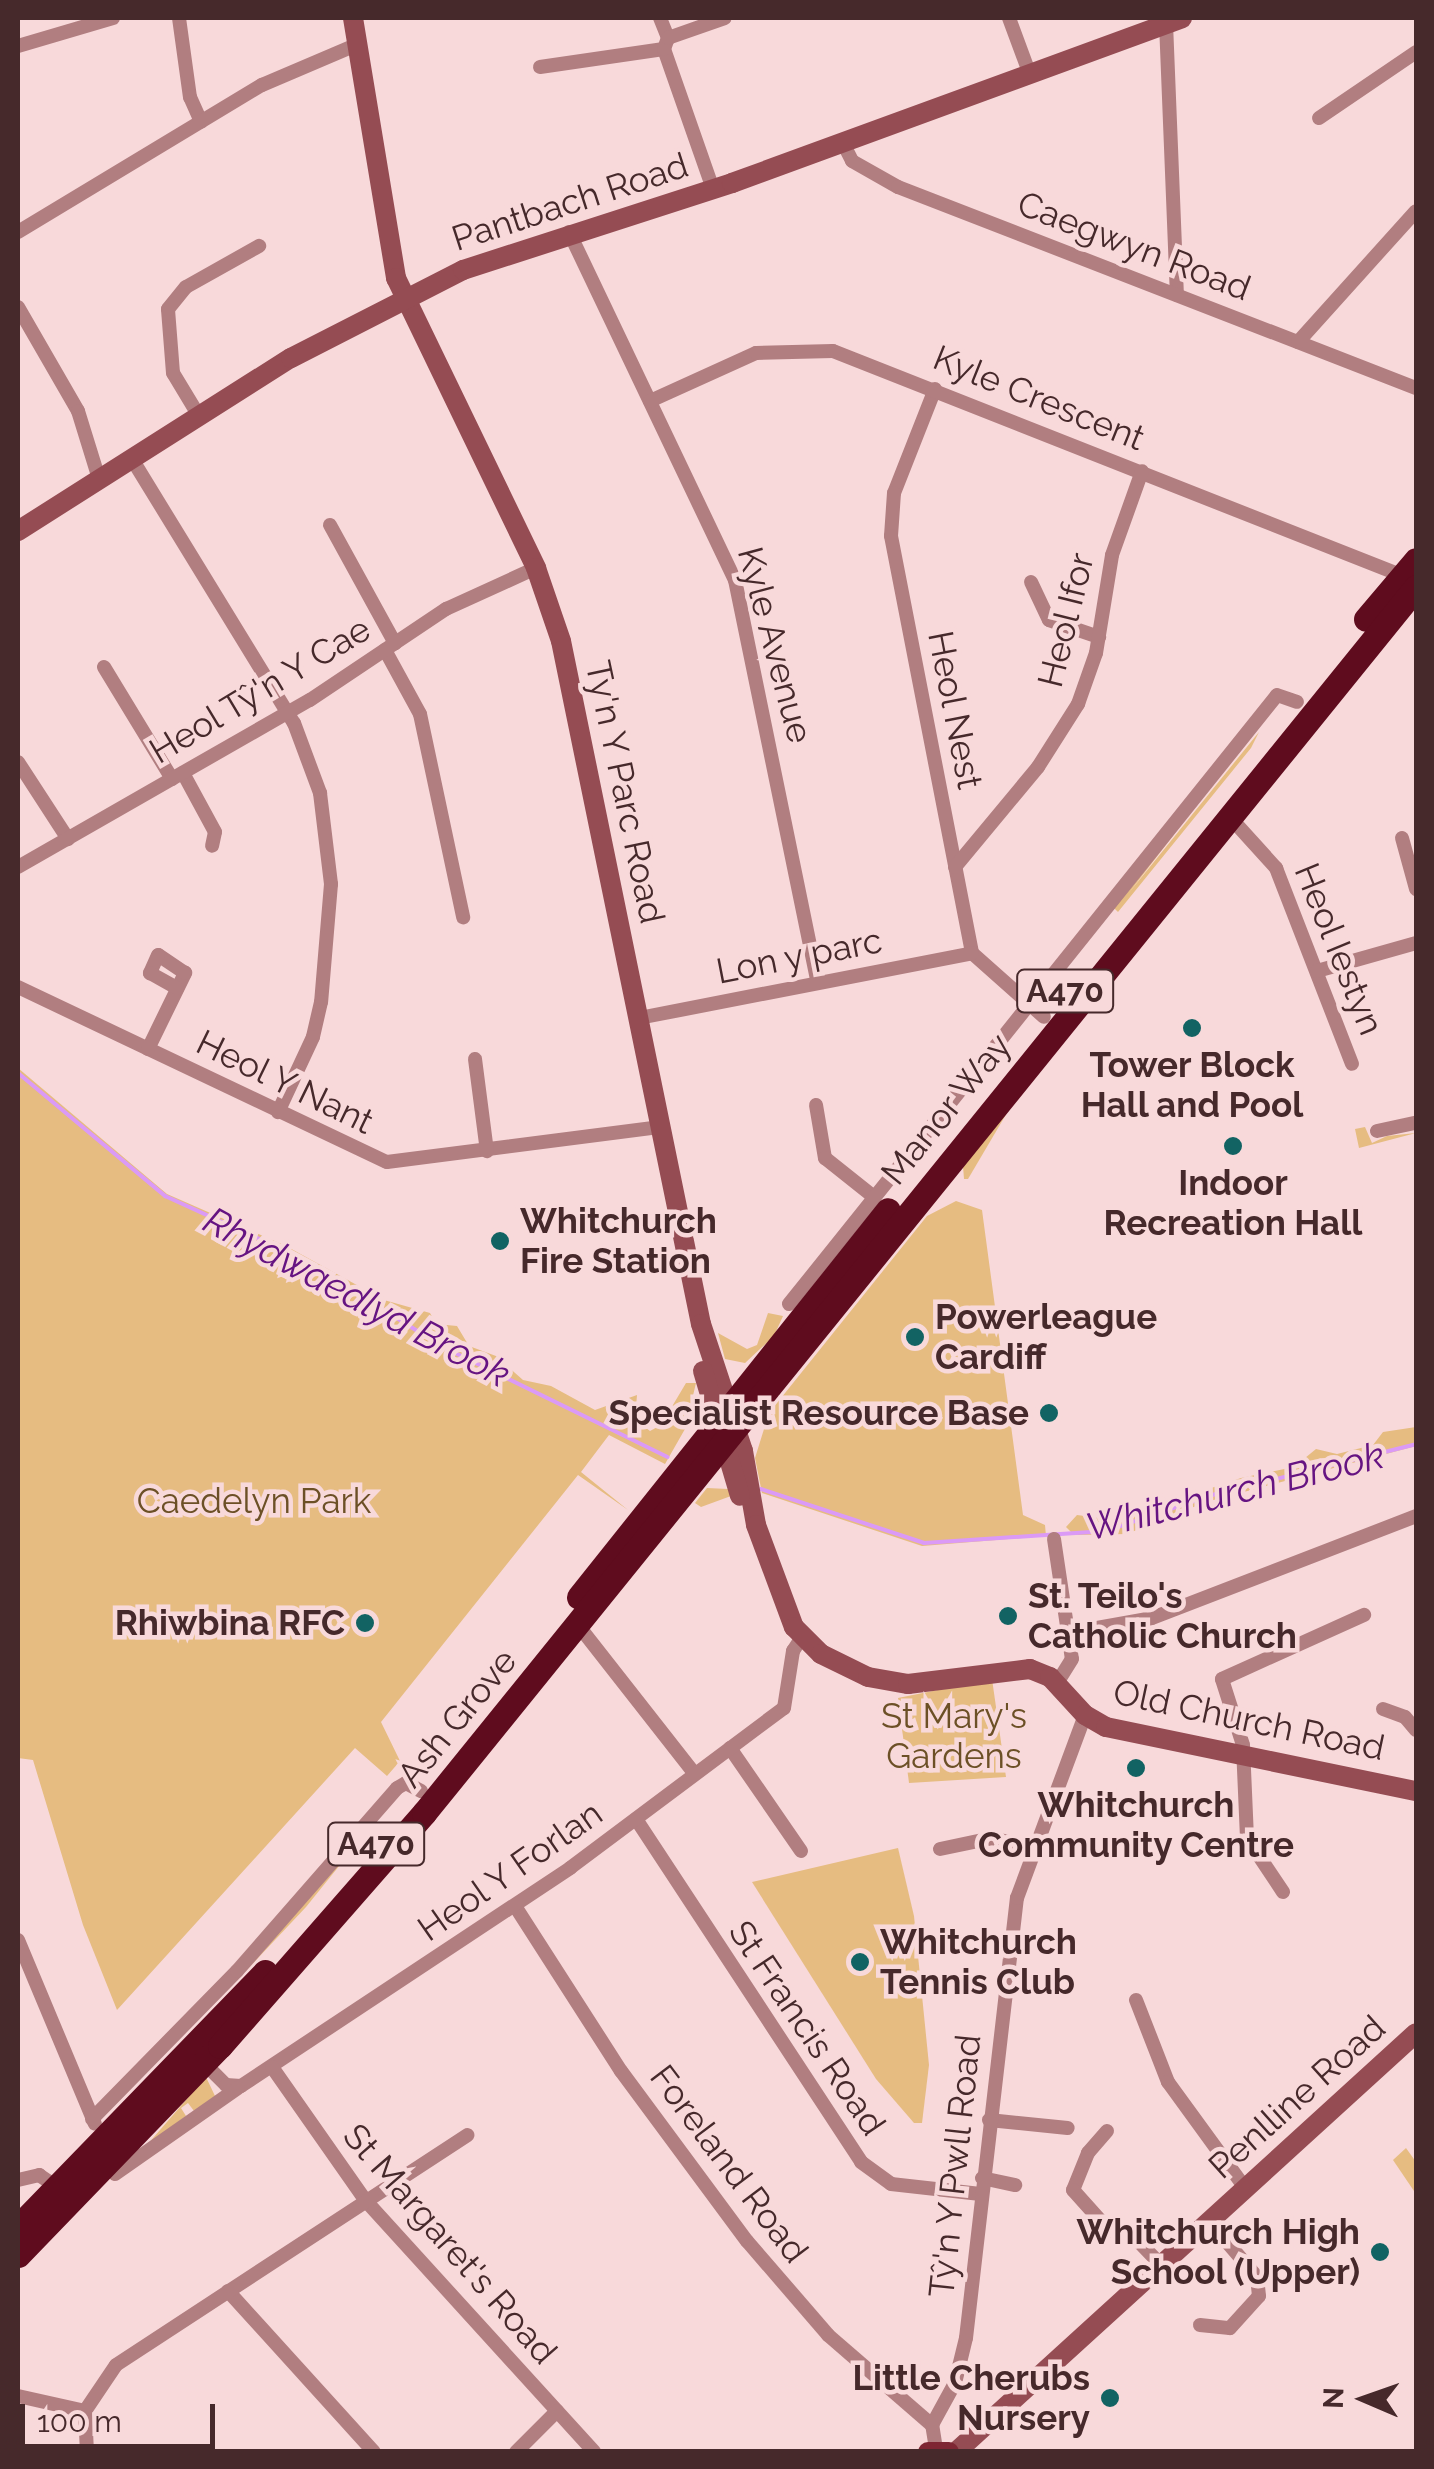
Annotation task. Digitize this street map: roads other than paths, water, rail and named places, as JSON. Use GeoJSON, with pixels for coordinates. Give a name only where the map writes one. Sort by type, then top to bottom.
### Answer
{"type":"FeatureCollection","features":[{"type":"Feature","properties":{"kind":"highway","name":"Manor Way"},"geometry":{"type":"LineString","coordinates":[[725,1427],[1036,1011],[1297,702],[1412,574]]}},
{"type":"Feature","properties":{"kind":"highway","name":"Manor Way"},"geometry":{"type":"LineString","coordinates":[[725,1427],[1227,815],[1412,574]]}},
{"type":"Feature","properties":{"kind":"highway","name":"Ash Grove"},"geometry":{"type":"LineString","coordinates":[[107,2146],[203,2062],[374,1873],[578,1625],[725,1427]]}},
{"type":"Feature","properties":{"kind":"highway","name":"Ash Grove"},"geometry":{"type":"LineString","coordinates":[[64,2193],[286,1950],[725,1427]]}},
{"type":"Feature","properties":{"kind":"highway","name":"A470"},"geometry":{"type":"LineString","coordinates":[[18,2226],[64,2193]]}},
{"type":"Feature","properties":{"kind":"highway","name":"A470"},"geometry":{"type":"LineString","coordinates":[[18,2254],[64,2193]]}},
{"type":"Feature","properties":{"kind":"street"},"geometry":{"type":"LineString","coordinates":[[18,46],[113,18]]}},
{"type":"Feature","properties":{"kind":"street"},"geometry":{"type":"LineString","coordinates":[[179,18],[190,97],[201,122]]}},
{"type":"Feature","properties":{"kind":"street","name":"Ty'n Y Parc Road"},"geometry":{"type":"LineString","coordinates":[[353,18],[405,300],[536,568],[570,680],[700,1324],[725,1427]]}},
{"type":"Feature","properties":{"kind":"street"},"geometry":{"type":"LineString","coordinates":[[660,18],[713,189]]}},
{"type":"Feature","properties":{"kind":"street"},"geometry":{"type":"LineString","coordinates":[[540,67],[666,43],[724,18]]}},
{"type":"Feature","properties":{"kind":"street"},"geometry":{"type":"LineString","coordinates":[[1009,18],[1029,72]]}},
{"type":"Feature","properties":{"kind":"street"},"geometry":{"type":"LineString","coordinates":[[1172,20],[1177,295]]}},
{"type":"Feature","properties":{"kind":"street","name":"Pantbach Road"},"geometry":{"type":"LineString","coordinates":[[18,530],[291,358],[484,261],[713,189],[1172,20]]}},
{"type":"Feature","properties":{"kind":"street"},"geometry":{"type":"LineString","coordinates":[[18,232],[271,80],[356,45]]}},
{"type":"Feature","properties":{"kind":"street"},"geometry":{"type":"LineString","coordinates":[[1319,118],[1416,52]]}},
{"type":"Feature","properties":{"kind":"street","name":"Caegwyn Road"},"geometry":{"type":"LineString","coordinates":[[842,143],[852,161],[877,178],[1416,388]]}},
{"type":"Feature","properties":{"kind":"street"},"geometry":{"type":"LineString","coordinates":[[1298,342],[1416,211]]}},
{"type":"Feature","properties":{"kind":"street","name":"Kyle Avenue"},"geometry":{"type":"LineString","coordinates":[[570,232],[735,580],[818,982]]}},
{"type":"Feature","properties":{"kind":"street"},"geometry":{"type":"LineString","coordinates":[[199,416],[174,372],[168,309],[186,287],[259,246]]}},
{"type":"Feature","properties":{"kind":"street"},"geometry":{"type":"LineString","coordinates":[[18,307],[78,412],[99,479]]}},
{"type":"Feature","properties":{"kind":"street"},"geometry":{"type":"LineString","coordinates":[[18,343],[32,334]]}},
{"type":"Feature","properties":{"kind":"street","name":"Kyle Crescent"},"geometry":{"type":"LineString","coordinates":[[650,402],[741,358],[791,348],[845,354],[1412,574]]}},
{"type":"Feature","properties":{"kind":"street","name":"Heol Nest"},"geometry":{"type":"LineString","coordinates":[[935,389],[894,493],[890,522],[972,952]]}},
{"type":"Feature","properties":{"kind":"street"},"geometry":{"type":"LineString","coordinates":[[132,459],[288,712],[320,794],[332,884],[318,1018],[278,1112]]}},
{"type":"Feature","properties":{"kind":"street","name":"Heol Ifor"},"geometry":{"type":"LineString","coordinates":[[955,866],[1053,746],[1078,704],[1099,636],[1112,556],[1142,471]]}},
{"type":"Feature","properties":{"kind":"street"},"geometry":{"type":"LineString","coordinates":[[330,525],[420,714],[463,917]]}},
{"type":"Feature","properties":{"kind":"street","name":"Heol Tŷ'n Y Cae"},"geometry":{"type":"LineString","coordinates":[[18,867],[288,712],[446,609],[536,568]]}},
{"type":"Feature","properties":{"kind":"street"},"geometry":{"type":"LineString","coordinates":[[1030,582],[1049,620],[1099,636]]}},
{"type":"Feature","properties":{"kind":"street"},"geometry":{"type":"LineString","coordinates":[[104,667],[214,832],[212,846]]}},
{"type":"Feature","properties":{"kind":"street"},"geometry":{"type":"LineString","coordinates":[[18,762],[68,838]]}},
{"type":"Feature","properties":{"kind":"street","name":"Heol Iestyn"},"geometry":{"type":"LineString","coordinates":[[1227,815],[1276,868],[1352,1064]]}},
{"type":"Feature","properties":{"kind":"street"},"geometry":{"type":"LineString","coordinates":[[1402,838],[1416,889]]}},
{"type":"Feature","properties":{"kind":"street"},"geometry":{"type":"LineString","coordinates":[[1317,971],[1416,943]]}},
{"type":"Feature","properties":{"kind":"street"},"geometry":{"type":"LineString","coordinates":[[972,952],[1036,1011]]}},
{"type":"Feature","properties":{"kind":"street","name":"Lon y parc"},"geometry":{"type":"LineString","coordinates":[[639,1018],[972,952]]}},
{"type":"Feature","properties":{"kind":"street","name":"Heol Y Nant"},"geometry":{"type":"LineString","coordinates":[[18,987],[387,1162],[661,1127]]}},
{"type":"Feature","properties":{"kind":"street"},"geometry":{"type":"LineString","coordinates":[[148,1049],[178,988]]}},
{"type":"Feature","properties":{"kind":"street","name":"Manor Way"},"geometry":{"type":"LineString","coordinates":[[788,1304],[874,1197],[1036,1011]]}},
{"type":"Feature","properties":{"kind":"street"},"geometry":{"type":"LineString","coordinates":[[475,1059],[488,1151]]}},
{"type":"Feature","properties":{"kind":"street"},"geometry":{"type":"LineString","coordinates":[[816,1105],[824,1158],[874,1197]]}},
{"type":"Feature","properties":{"kind":"street"},"geometry":{"type":"LineString","coordinates":[[1376,1131],[1416,1123]]}},
{"type":"Feature","properties":{"kind":"street"},"geometry":{"type":"LineString","coordinates":[[725,1427],[756,1525],[802,1637],[833,1662],[886,1682],[1016,1668],[1057,1683],[1071,1666],[1054,1539]]}},
{"type":"Feature","properties":{"kind":"street"},"geometry":{"type":"LineString","coordinates":[[1069,1632],[1152,1618],[1416,1516]]}},
{"type":"Feature","properties":{"kind":"street"},"geometry":{"type":"LineString","coordinates":[[1282,1892],[1247,1838],[1244,1752],[1222,1679],[1364,1614]]}},
{"type":"Feature","properties":{"kind":"street"},"geometry":{"type":"LineString","coordinates":[[578,1625],[696,1774]]}},
{"type":"Feature","properties":{"kind":"street","name":"Heol Y Forlan"},"geometry":{"type":"LineString","coordinates":[[107,2146],[238,2088],[272,2068],[515,1906],[636,1819],[788,1702],[793,1651],[802,1637]]}},
{"type":"Feature","properties":{"kind":"street","name":"Old Church Road"},"geometry":{"type":"LineString","coordinates":[[1057,1683],[1085,1716],[1110,1728],[1415,1786]]}},
{"type":"Feature","properties":{"kind":"street"},"geometry":{"type":"LineString","coordinates":[[1383,1709],[1405,1717],[1416,1730]]}},
{"type":"Feature","properties":{"kind":"street","name":"Tŷ'n Y Pwll Road"},"geometry":{"type":"LineString","coordinates":[[932,2425],[962,2357],[1012,1926],[1033,1848],[1085,1716]]}},
{"type":"Feature","properties":{"kind":"street"},"geometry":{"type":"LineString","coordinates":[[730,1748],[801,1851]]}},
{"type":"Feature","properties":{"kind":"street","name":"St Francis Road"},"geometry":{"type":"LineString","coordinates":[[636,1819],[862,2162],[892,2184],[1015,2186]]}},
{"type":"Feature","properties":{"kind":"street"},"geometry":{"type":"LineString","coordinates":[[940,1849],[992,1838],[1033,1848]]}},
{"type":"Feature","properties":{"kind":"street","name":"Foreland Road"},"geometry":{"type":"LineString","coordinates":[[515,1906],[608,2053],[747,2241],[828,2335],[932,2425]]}},
{"type":"Feature","properties":{"kind":"street"},"geometry":{"type":"LineString","coordinates":[[18,1940],[107,2146]]}},
{"type":"Feature","properties":{"kind":"street"},"geometry":{"type":"LineString","coordinates":[[1136,2000],[1173,2090],[1245,2188]]}},
{"type":"Feature","properties":{"kind":"street","name":"Penlline Road"},"geometry":{"type":"LineString","coordinates":[[942,2451],[1160,2264],[1416,2033]]}},
{"type":"Feature","properties":{"kind":"street"},"geometry":{"type":"LineString","coordinates":[[203,2062],[238,2088]]}},
{"type":"Feature","properties":{"kind":"street","name":"St Margaret's Road"},"geometry":{"type":"LineString","coordinates":[[272,2068],[366,2201],[594,2452]]}},
{"type":"Feature","properties":{"kind":"street"},"geometry":{"type":"LineString","coordinates":[[989,2120],[1068,2128]]}},
{"type":"Feature","properties":{"kind":"street"},"geometry":{"type":"LineString","coordinates":[[1107,2131],[1088,2152],[1073,2190],[1108,2229],[1138,2241],[1160,2264]]}},
{"type":"Feature","properties":{"kind":"street"},"geometry":{"type":"LineString","coordinates":[[86,2452],[85,2411],[106,2372],[467,2135]]}},
{"type":"Feature","properties":{"kind":"street"},"geometry":{"type":"LineString","coordinates":[[18,2180],[39,2174],[64,2193]]}},
{"type":"Feature","properties":{"kind":"street"},"geometry":{"type":"LineString","coordinates":[[1200,2325],[1230,2328],[1260,2296],[1257,2277],[1208,2220]]}},
{"type":"Feature","properties":{"kind":"street"},"geometry":{"type":"LineString","coordinates":[[228,2291],[374,2452]]}},
{"type":"Feature","properties":{"kind":"street"},"geometry":{"type":"LineString","coordinates":[[18,2396],[85,2411]]}},
{"type":"Feature","properties":{"kind":"street"},"geometry":{"type":"LineString","coordinates":[[516,2452],[557,2411]]}},
{"type":"Feature","properties":{"kind":"street"},"geometry":{"type":"LineString","coordinates":[[932,2425],[942,2451]]}},
{"type":"Feature","properties":{"kind":"waterway","name":"Rhydwaedlyd Brook"},"geometry":{"type":"LineString","coordinates":[[18,1073],[165,1196],[301,1258],[443,1347],[668,1457]]}},
{"type":"Feature","properties":{"kind":"waterway","name":"Whitchurch Brook"},"geometry":{"type":"LineString","coordinates":[[761,1489],[924,1543],[1106,1531],[1212,1495],[1416,1444]]}},
{"type":"Feature","properties":{"kind":"place","name":"Tower Block Hall and Pool"},"geometry":{"type":"Point","coordinates":[1192,1028]}},
{"type":"Feature","properties":{"kind":"place","name":"Indoor Recreation Hall"},"geometry":{"type":"Point","coordinates":[1233,1146]}},
{"type":"Feature","properties":{"kind":"place","name":"Whitchurch Fire Station"},"geometry":{"type":"Point","coordinates":[500,1241]}},
{"type":"Feature","properties":{"kind":"place","name":"Powerleague Cardiff"},"geometry":{"type":"Point","coordinates":[915,1337]}},
{"type":"Feature","properties":{"kind":"place","name":"Specialist Resource Base"},"geometry":{"type":"Point","coordinates":[1049,1413]}},
{"type":"Feature","properties":{"kind":"place","name":"St. Teilo's Catholic Church"},"geometry":{"type":"Point","coordinates":[1008,1616]}},
{"type":"Feature","properties":{"kind":"place","name":"Rhiwbina RFC"},"geometry":{"type":"Point","coordinates":[365,1623]}},
{"type":"Feature","properties":{"kind":"place","name":"Whitchurch Community Centre"},"geometry":{"type":"Point","coordinates":[1136,1768]}},
{"type":"Feature","properties":{"kind":"place","name":"Whitchurch Tennis Club"},"geometry":{"type":"Point","coordinates":[860,1962]}},
{"type":"Feature","properties":{"kind":"place","name":"Whitchurch High School (Upper)"},"geometry":{"type":"Point","coordinates":[1380,2252]}},
{"type":"Feature","properties":{"kind":"place","name":"Little Cherubs Nursery"},"geometry":{"type":"Point","coordinates":[1110,2398]}},
{"type":"Feature","properties":{"kind":"park label","name":"Caedelyn Park"},"geometry":{"type":"Point","coordinates":[254,1501]}},
{"type":"Feature","properties":{"kind":"park label","name":"St Mary's Gardens"},"geometry":{"type":"Point","coordinates":[954,1736]}}]}
